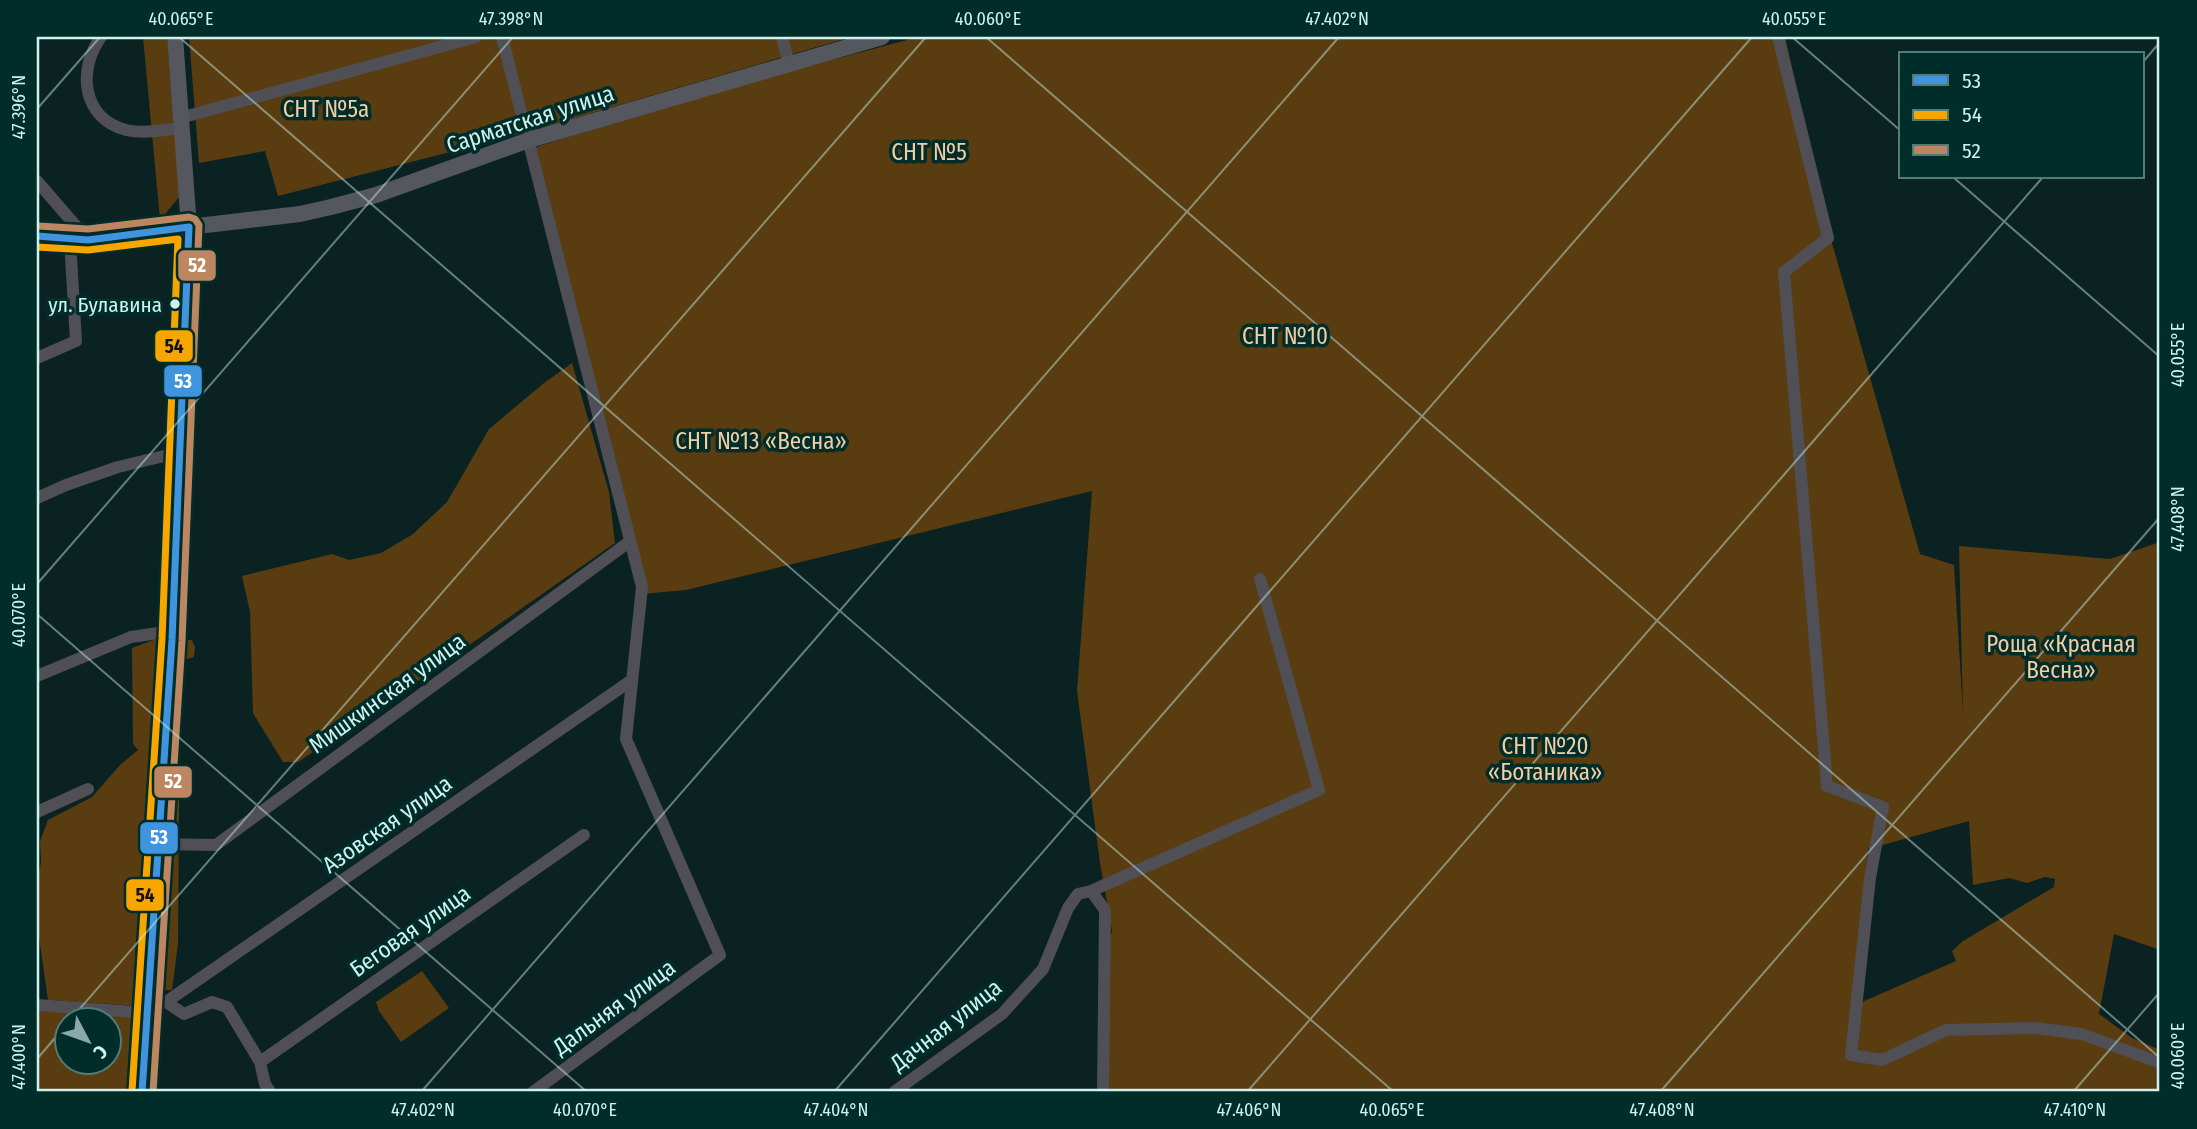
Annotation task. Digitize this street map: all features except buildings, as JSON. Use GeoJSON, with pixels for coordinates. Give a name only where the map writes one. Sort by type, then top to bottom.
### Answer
{"type":"FeatureCollection","features":[{"type":"Feature","properties":{"kind":"main road"},"geometry":{"type":"LineString","coordinates":[[142,1092],[173,631],[189,227],[175,37]]}},
{"type":"Feature","properties":{"kind":"main road","name":"Сарматская улица"},"geometry":{"type":"LineString","coordinates":[[189,227],[272,218],[376,195],[528,140],[882,37]]}},
{"type":"Feature","properties":{"kind":"street"},"geometry":{"type":"LineString","coordinates":[[101,37],[91,50],[86,69],[87,89],[94,106],[108,121],[125,130],[144,132],[476,37]]}},
{"type":"Feature","properties":{"kind":"street"},"geometry":{"type":"LineString","coordinates":[[502,37],[642,587],[632,680]]}},
{"type":"Feature","properties":{"kind":"street"},"geometry":{"type":"LineString","coordinates":[[782,37],[789,64]]}},
{"type":"Feature","properties":{"kind":"street"},"geometry":{"type":"LineString","coordinates":[[1778,37],[1828,238],[1784,272],[1827,786],[1883,807],[1870,877],[1851,1055],[1882,1060],[1945,1030],[2035,1028],[2082,1034],[2160,1063]]}},
{"type":"Feature","properties":{"kind":"street"},"geometry":{"type":"LineString","coordinates":[[37,181],[88,240]]}},
{"type":"Feature","properties":{"kind":"street"},"geometry":{"type":"LineString","coordinates":[[37,236],[88,240],[189,227]]}},
{"type":"Feature","properties":{"kind":"street"},"geometry":{"type":"LineString","coordinates":[[37,358],[76,341],[70,240]]}},
{"type":"Feature","properties":{"kind":"street"},"geometry":{"type":"LineString","coordinates":[[37,498],[118,467],[181,452]]}},
{"type":"Feature","properties":{"kind":"street","name":"Мишкинская улица"},"geometry":{"type":"LineString","coordinates":[[159,844],[216,845],[629,542]]}},
{"type":"Feature","properties":{"kind":"street"},"geometry":{"type":"LineString","coordinates":[[1103,1092],[1105,910],[1091,891],[1319,790],[1260,579]]}},
{"type":"Feature","properties":{"kind":"street"},"geometry":{"type":"LineString","coordinates":[[37,676],[131,637],[173,631]]}},
{"type":"Feature","properties":{"kind":"street","name":"Дальняя улица"},"geometry":{"type":"LineString","coordinates":[[533,1092],[720,955],[626,739],[632,680]]}},
{"type":"Feature","properties":{"kind":"street","name":"Азовская улица"},"geometry":{"type":"LineString","coordinates":[[166,1002],[632,680]]}},
{"type":"Feature","properties":{"kind":"street"},"geometry":{"type":"LineString","coordinates":[[37,812],[88,789]]}},
{"type":"Feature","properties":{"kind":"street","name":"Беговая улица"},"geometry":{"type":"LineString","coordinates":[[260,1062],[584,835]]}},
{"type":"Feature","properties":{"kind":"street","name":"Дачная улица"},"geometry":{"type":"LineString","coordinates":[[894,1092],[1002,1014],[1043,970],[1068,908],[1078,894],[1091,891]]}},
{"type":"Feature","properties":{"kind":"street"},"geometry":{"type":"LineString","coordinates":[[37,1005],[148,1008],[166,1002],[184,1014],[212,1002],[227,1007],[260,1062],[265,1084],[270,1092]]}},
{"type":"Feature","properties":{"kind":"green space"},"geometry":{"type":"Polygon","coordinates":[[[143,37],[167,37],[180,196],[160,220],[143,37]]]}},
{"type":"Feature","properties":{"kind":"green space","name":"СНТ №5а"},"geometry":{"type":"Polygon","coordinates":[[[189,37],[851,37],[517,135],[278,196],[265,151],[199,163],[189,37]]]}},
{"type":"Feature","properties":{"kind":"green space"},"geometry":{"type":"Polygon","coordinates":[[[918,37],[1785,37],[1832,243],[1920,554],[1954,565],[1963,713],[1959,546],[2110,559],[2160,542],[2160,950],[2114,934],[2099,1014],[2132,1038],[2160,1050],[2160,1092],[1102,1092],[1100,966],[1112,931],[1077,691],[1092,491],[686,590],[642,594],[530,149],[697,96],[918,37]],[[1969,821],[1868,849],[1855,1005],[1956,961],[1952,951],[1963,941],[2054,887],[2055,879],[2045,877],[2027,883],[2009,878],[1973,885],[1969,821]]]}},
{"type":"Feature","properties":{"kind":"green space"},"geometry":{"type":"Polygon","coordinates":[[[572,363],[609,492],[615,543],[355,725],[298,762],[283,762],[253,713],[250,612],[242,576],[332,554],[349,560],[381,553],[413,534],[447,502],[489,429],[572,363]]]}},
{"type":"Feature","properties":{"kind":"green space"},"geometry":{"type":"Polygon","coordinates":[[[159,638],[168,640],[140,1006],[48,1000],[37,923],[40,841],[48,820],[92,797],[120,765],[138,750],[133,744],[132,648],[159,638]]]}},
{"type":"Feature","properties":{"kind":"green space"},"geometry":{"type":"Polygon","coordinates":[[[192,640],[195,647],[194,657],[184,660],[181,657],[182,642],[192,640]]]}},
{"type":"Feature","properties":{"kind":"green space"},"geometry":{"type":"Polygon","coordinates":[[[180,686],[178,944],[172,990],[157,990],[173,688],[180,686]]]}},
{"type":"Feature","properties":{"kind":"green space"},"geometry":{"type":"Polygon","coordinates":[[[422,971],[449,1008],[401,1042],[379,1011],[376,1002],[422,971]]]}},
{"type":"Feature","properties":{"kind":"green space"},"geometry":{"type":"Polygon","coordinates":[[[37,1011],[52,1012],[52,1076],[122,1076],[122,1015],[130,1015],[140,1025],[137,1092],[37,1092],[37,1011]]]}},
{"type":"Feature","properties":{"kind":"transit line","name":"52"},"geometry":{"type":"LineString","coordinates":[[38,226],[88,229],[189,217],[195,219],[199,225],[182,641],[153,1092]]}},
{"type":"Feature","properties":{"kind":"transit line","name":"53"},"geometry":{"type":"LineString","coordinates":[[37,236],[88,240],[189,227],[172,640],[142,1092]]}},
{"type":"Feature","properties":{"kind":"transit line","name":"54"},"geometry":{"type":"LineString","coordinates":[[37,247],[88,250],[178,239],[162,639],[132,1091]]}},
{"type":"Feature","properties":{"kind":"place","name":"ул. Булавина"},"geometry":{"type":"Point","coordinates":[175,304]}},
{"type":"Feature","properties":{"kind":"park label","name":"СНТ №5"},"geometry":{"type":"Point","coordinates":[929,152]}},
{"type":"Feature","properties":{"kind":"park label","name":"СНТ №10"},"geometry":{"type":"Point","coordinates":[1285,336]}},
{"type":"Feature","properties":{"kind":"park label","name":"СНТ №13 «Весна»"},"geometry":{"type":"Point","coordinates":[761,441]}},
{"type":"Feature","properties":{"kind":"park label","name":"Роща «Красная Весна»"},"geometry":{"type":"Point","coordinates":[2061,657]}},
{"type":"Feature","properties":{"kind":"park label","name":"СНТ №20 «Ботаника»"},"geometry":{"type":"Point","coordinates":[1545,759]}}]}
